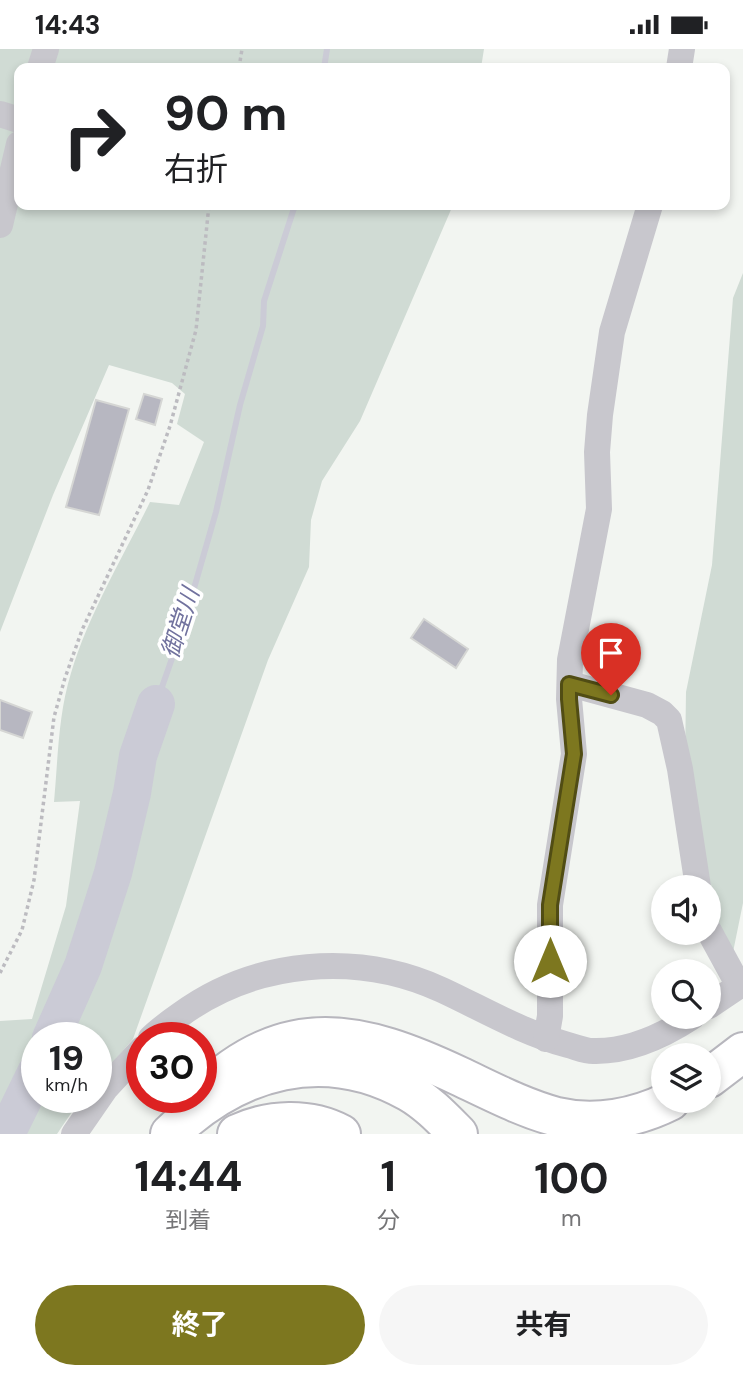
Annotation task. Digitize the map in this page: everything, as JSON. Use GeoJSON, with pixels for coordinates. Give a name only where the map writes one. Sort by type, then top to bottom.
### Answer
{"type":"FeatureCollection","features":[{"type":"Feature","properties":{"kind":"highway"},"geometry":{"type":"LineString","coordinates":[[217,1080],[242,1060],[293,1039],[348,1037],[406,1052],[530,1109],[559,1118],[590,1121],[621,1119],[651,1110]]}},
{"type":"Feature","properties":{"kind":"highway"},"geometry":{"type":"LineString","coordinates":[[721,1069],[743,1052]]}},
{"type":"Feature","properties":{"kind":"highway"},"geometry":{"type":"LineString","coordinates":[[168,1134],[217,1095],[244,1082],[276,1072],[327,1066],[356,1070],[383,1079],[435,1112],[458,1134]]}},
{"type":"Feature","properties":{"kind":"highway"},"geometry":{"type":"LineString","coordinates":[[211,1134],[244,1107],[263,1099],[301,1089],[320,1089],[356,1094],[383,1104],[410,1119],[426,1134]]}},
{"type":"Feature","properties":{"kind":"highway"},"geometry":{"type":"LineString","coordinates":[[168,1134],[185,1113]]}},
{"type":"Feature","properties":{"kind":"highway"},"geometry":{"type":"LineString","coordinates":[[237,1134],[253,1126],[281,1122],[311,1123],[341,1134]]}},
{"type":"Feature","properties":{"kind":"street"},"geometry":{"type":"LineString","coordinates":[[0,225],[14,165]]}},
{"type":"Feature","properties":{"kind":"street"},"geometry":{"type":"LineString","coordinates":[[545,1039],[550,1016],[550,905],[574,754],[569,699],[570,660],[599,509],[597,452],[600,415],[612,332],[649,210]]}},
{"type":"Feature","properties":{"kind":"street"},"geometry":{"type":"LineString","coordinates":[[569,684],[647,705],[669,719],[680,769],[696,875]]}},
{"type":"Feature","properties":{"kind":"street"},"geometry":{"type":"LineString","coordinates":[[717,945],[741,984],[721,998]]}},
{"type":"Feature","properties":{"kind":"street"},"geometry":{"type":"LineString","coordinates":[[172,1022],[200,1000],[243,980],[290,968],[334,965],[380,970],[438,988],[545,1039],[591,1051],[622,1049],[669,1029]]}},
{"type":"Feature","properties":{"kind":"street"},"geometry":{"type":"LineString","coordinates":[[74,1134],[106,1089],[126,1067]]}},
{"type":"Feature","properties":{"kind":"path"},"geometry":{"type":"LineString","coordinates":[[0,973],[22,930],[34,880],[54,717],[65,678],[82,630],[148,490],[170,426],[196,330],[208,210]]}},
{"type":"Feature","properties":{"kind":"shaded area"},"geometry":{"type":"Polygon","coordinates":[[[0,49],[484,49],[482,63],[14,63],[14,210],[451,210],[360,421],[322,481],[311,520],[309,567],[268,660],[139,1022],[126,1022],[126,1047],[112,1063],[112,1022],[21,1022],[21,1113],[71,1113],[57,1134],[0,1134],[0,1021],[32,1019],[66,906],[80,801],[54,802],[63,705],[71,673],[97,607],[150,502],[179,505],[204,442],[177,424],[185,394],[172,383],[109,365],[53,495],[0,632],[0,49]]]}},
{"type":"Feature","properties":{"kind":"shaded area"},"geometry":{"type":"Polygon","coordinates":[[[743,273],[743,903],[732,957],[721,942],[721,875],[707,875],[685,762],[686,692],[712,565],[733,298],[743,273]]]}},
{"type":"Feature","properties":{"kind":"building"},"geometry":{"type":"Polygon","coordinates":[[[144,394],[162,399],[155,425],[136,419],[144,394]]]}},
{"type":"Feature","properties":{"kind":"building"},"geometry":{"type":"Polygon","coordinates":[[[96,400],[129,409],[99,515],[66,507],[96,400]]]}},
{"type":"Feature","properties":{"kind":"building"},"geometry":{"type":"Polygon","coordinates":[[[424,619],[468,649],[456,668],[411,638],[424,619]]]}},
{"type":"Feature","properties":{"kind":"building"},"geometry":{"type":"Polygon","coordinates":[[[0,700],[32,712],[23,738],[0,730],[0,700]]]}},
{"type":"Feature","properties":{"kind":"waterway","name":"御堂川"},"geometry":{"type":"LineString","coordinates":[[325,63],[327,49]]}},
{"type":"Feature","properties":{"kind":"waterway","name":"御堂川"},"geometry":{"type":"LineString","coordinates":[[156,704],[182,630],[216,512],[240,405],[263,326],[264,301],[293,210]]}},
{"type":"Feature","properties":{"kind":"waterway","name":"御堂川"},"geometry":{"type":"LineString","coordinates":[[58,1022],[83,966],[113,873],[138,756],[156,704]]}},
{"type":"Feature","properties":{"kind":"waterway","name":"御堂川"},"geometry":{"type":"LineString","coordinates":[[6,1134],[21,1104]]}},
{"type":"Feature","properties":{"kind":"route"},"geometry":{"type":"LineString","coordinates":[[550,961],[550,905],[574,754],[569,684],[611,695]]}}]}
